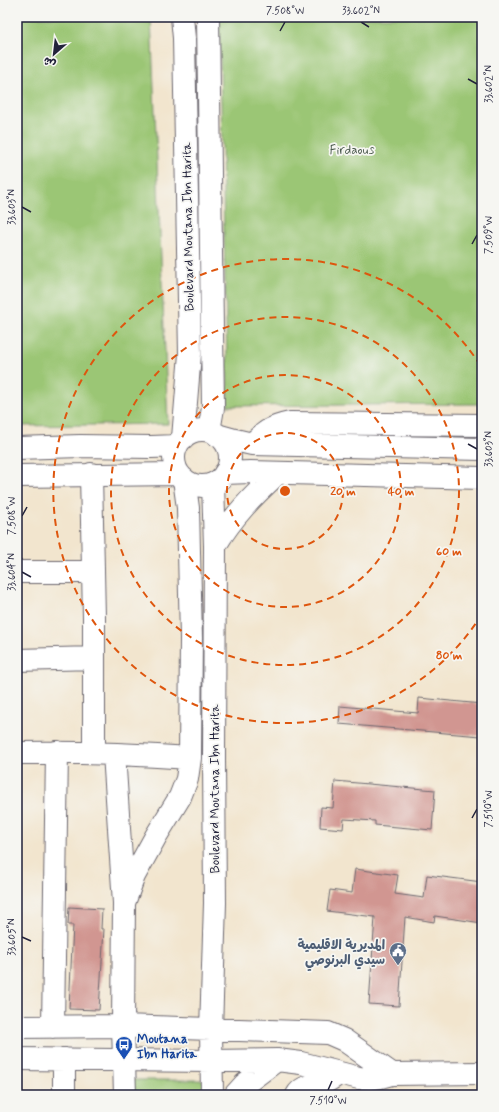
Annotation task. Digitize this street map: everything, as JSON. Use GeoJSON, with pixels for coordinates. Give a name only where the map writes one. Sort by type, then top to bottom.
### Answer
{"type":"FeatureCollection","features":[{"type":"Feature","properties":{"kind":"street","name":"Boulevard Moutana Ibn Harita"},"geometry":{"type":"LineString","coordinates":[[180,442],[190,354],[184,38],[182,17]]}},
{"type":"Feature","properties":{"kind":"street","name":"Boulevard Moutana Ibn Harita"},"geometry":{"type":"LineString","coordinates":[[208,17],[213,433]]}},
{"type":"Feature","properties":{"kind":"street"},"geometry":{"type":"LineString","coordinates":[[252,444],[263,433],[276,426],[290,424],[482,425]]}},
{"type":"Feature","properties":{"kind":"street"},"geometry":{"type":"LineString","coordinates":[[181,477],[175,465],[174,455],[180,442],[190,433],[200,430],[252,444],[482,450]]}},
{"type":"Feature","properties":{"kind":"street"},"geometry":{"type":"LineString","coordinates":[[17,476],[91,474],[181,477],[198,486],[206,486],[219,478],[229,466],[230,458],[228,450],[224,442],[213,433]]}},
{"type":"Feature","properties":{"kind":"street"},"geometry":{"type":"LineString","coordinates":[[17,448],[80,446],[151,447],[180,442]]}},
{"type":"Feature","properties":{"kind":"street"},"geometry":{"type":"LineString","coordinates":[[219,478],[250,472],[482,478]]}},
{"type":"Feature","properties":{"kind":"street"},"geometry":{"type":"LineString","coordinates":[[215,546],[239,511],[278,473]]}},
{"type":"Feature","properties":{"kind":"street","name":"Boulevard Moutana Ibn Harita"},"geometry":{"type":"LineString","coordinates":[[91,474],[94,658],[104,754],[124,903],[123,1026],[125,1095]]}},
{"type":"Feature","properties":{"kind":"street","name":"Boulevard Moutana Ibn Harita"},"geometry":{"type":"LineString","coordinates":[[124,903],[134,876],[180,797],[187,779],[190,758],[188,508],[181,477]]}},
{"type":"Feature","properties":{"kind":"street","name":"Boulevard Moutana Ibn Harita"},"geometry":{"type":"LineString","coordinates":[[212,1095],[211,1030],[215,903],[215,546],[219,478]]}},
{"type":"Feature","properties":{"kind":"street"},"geometry":{"type":"LineString","coordinates":[[17,572],[93,572]]}},
{"type":"Feature","properties":{"kind":"street"},"geometry":{"type":"LineString","coordinates":[[17,660],[94,658]]}},
{"type":"Feature","properties":{"kind":"street"},"geometry":{"type":"LineString","coordinates":[[17,752],[57,752],[190,758]]}},
{"type":"Feature","properties":{"kind":"street"},"geometry":{"type":"LineString","coordinates":[[53,1027],[57,752]]}},
{"type":"Feature","properties":{"kind":"street"},"geometry":{"type":"LineString","coordinates":[[17,1027],[123,1026],[328,1033],[344,1040],[392,1074]]}},
{"type":"Feature","properties":{"kind":"street"},"geometry":{"type":"LineString","coordinates":[[17,1059],[212,1061],[277,1060],[301,1063],[359,1078],[370,1079],[392,1074],[482,1073]]}},
{"type":"Feature","properties":{"kind":"street"},"geometry":{"type":"LineString","coordinates":[[64,1059],[64,1095]]}},
{"type":"Feature","properties":{"kind":"street"},"geometry":{"type":"LineString","coordinates":[[235,1095],[245,1084],[277,1060]]}},
{"type":"Feature","properties":{"kind":"street"},"geometry":{"type":"LineString","coordinates":[[297,1095],[302,1089],[326,1082],[338,1073]]}},
{"type":"Feature","properties":{"kind":"green space"},"geometry":{"type":"Polygon","coordinates":[[[17,17],[151,17],[168,424],[17,426],[17,17]]]}},
{"type":"Feature","properties":{"kind":"green space","name":"Firdaous"},"geometry":{"type":"Polygon","coordinates":[[[219,17],[482,17],[482,404],[228,406],[219,17]]]}},
{"type":"Feature","properties":{"kind":"green space"},"geometry":{"type":"Polygon","coordinates":[[[125,1080],[211,1080],[211,1095],[125,1095],[125,1080]]]}},
{"type":"Feature","properties":{"kind":"building"},"geometry":{"type":"Polygon","coordinates":[[[419,698],[482,704],[481,736],[339,724],[340,706],[418,713],[419,698]]]}},
{"type":"Feature","properties":{"kind":"building"},"geometry":{"type":"Polygon","coordinates":[[[335,781],[435,790],[432,830],[375,825],[375,821],[344,819],[343,829],[320,827],[321,807],[333,808],[335,781]]]}},
{"type":"Feature","properties":{"kind":"building"},"geometry":{"type":"Polygon","coordinates":[[[355,869],[398,875],[395,894],[424,898],[427,875],[482,882],[482,923],[435,916],[434,922],[405,917],[399,1006],[369,1004],[375,917],[327,911],[330,890],[352,893],[355,869]]]}},
{"type":"Feature","properties":{"kind":"building"},"geometry":{"type":"Polygon","coordinates":[[[69,907],[102,909],[101,929],[104,929],[99,1010],[69,1009],[73,925],[68,925],[69,907]]]}},
{"type":"Feature","properties":{"kind":"place","name":"المديرية الاقليمية سيدي البرنوصي"},"geometry":{"type":"Point","coordinates":[398,966]}},
{"type":"Feature","properties":{"kind":"place","name":"Moutana Ibn Harita"},"geometry":{"type":"Point","coordinates":[124,1060]}}]}
